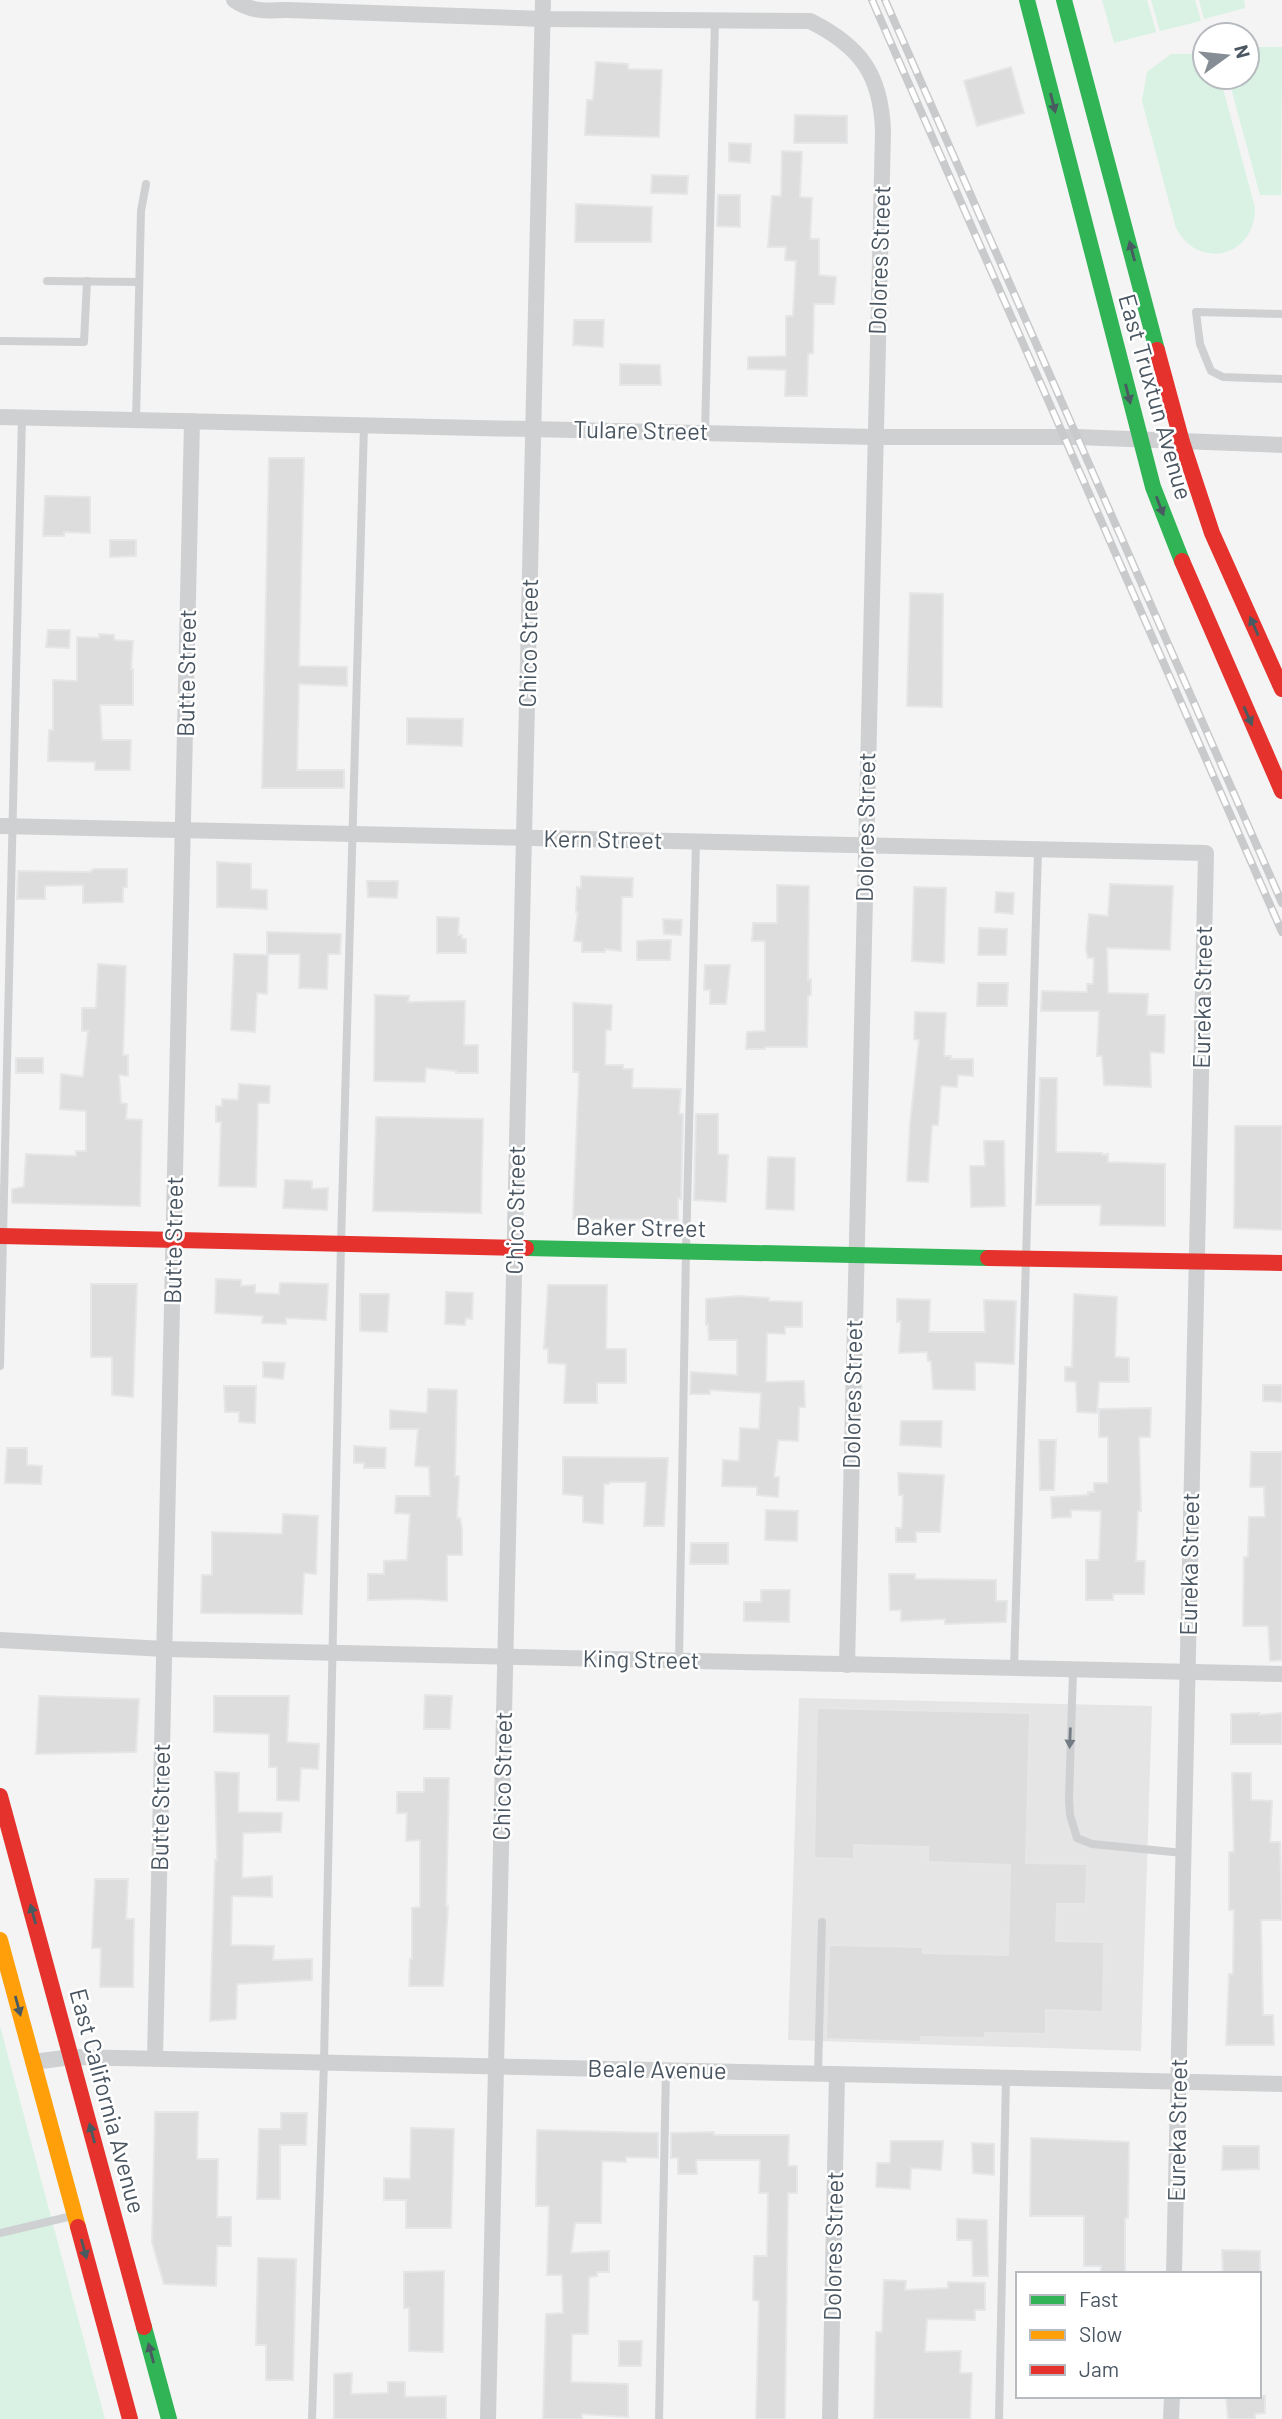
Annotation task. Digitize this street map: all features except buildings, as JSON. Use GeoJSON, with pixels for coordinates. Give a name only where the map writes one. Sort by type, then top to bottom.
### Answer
{"type":"FeatureCollection","features":[{"type":"Feature","properties":{"kind":"main road","name":"East Truxtun Avenue"},"geometry":{"type":"LineString","coordinates":[[1027,0],[1054,32],[1212,533],[1282,689]]}},
{"type":"Feature","properties":{"kind":"main road","name":"East Truxtun Avenue"},"geometry":{"type":"LineString","coordinates":[[1064,0],[1054,32],[1140,441],[1153,487],[1195,596],[1282,791]]}},
{"type":"Feature","properties":{"kind":"main road","name":"Baker Street"},"geometry":{"type":"LineString","coordinates":[[2,1236],[1282,1263]]}},
{"type":"Feature","properties":{"kind":"main road","name":"East California Avenue"},"geometry":{"type":"LineString","coordinates":[[0,1796],[169,2419]]}},
{"type":"Feature","properties":{"kind":"main road"},"geometry":{"type":"LineString","coordinates":[[0,1940],[130,2419]]}},
{"type":"Feature","properties":{"kind":"street"},"geometry":{"type":"LineString","coordinates":[[234,0],[242,6],[260,11],[300,10],[543,19],[715,20]]}},
{"type":"Feature","properties":{"kind":"street","name":"Chico Street"},"geometry":{"type":"LineString","coordinates":[[488,2419],[543,0]]}},
{"type":"Feature","properties":{"kind":"street","name":"Dolores Street"},"geometry":{"type":"LineString","coordinates":[[715,20],[810,21],[833,33],[859,54],[869,68],[883,111],[847,1665]]}},
{"type":"Feature","properties":{"kind":"street","name":"Tulare Street"},"geometry":{"type":"LineString","coordinates":[[0,417],[705,433],[1077,437],[1282,445]]}},
{"type":"Feature","properties":{"kind":"street","name":"Butte Street"},"geometry":{"type":"LineString","coordinates":[[155,2059],[192,421]]}},
{"type":"Feature","properties":{"kind":"street","name":"Kern Street"},"geometry":{"type":"LineString","coordinates":[[6,826],[1206,853]]}},
{"type":"Feature","properties":{"kind":"street","name":"Eureka Street"},"geometry":{"type":"LineString","coordinates":[[1174,2272],[1206,853]]}},
{"type":"Feature","properties":{"kind":"street","name":"King Street"},"geometry":{"type":"LineString","coordinates":[[0,1640],[164,1649],[1282,1674]]}},
{"type":"Feature","properties":{"kind":"street","name":"Beale Avenue"},"geometry":{"type":"LineString","coordinates":[[33,2062],[72,2057],[1282,2084]]}},
{"type":"Feature","properties":{"kind":"street","name":"Dolores Street"},"geometry":{"type":"LineString","coordinates":[[830,2419],[838,2074]]}},
{"type":"Feature","properties":{"kind":"street"},"geometry":{"type":"LineString","coordinates":[[1171,2419],[1172,2398]]}},
{"type":"Feature","properties":{"kind":"lane"},"geometry":{"type":"LineString","coordinates":[[705,433],[715,20]]}},
{"type":"Feature","properties":{"kind":"lane"},"geometry":{"type":"LineString","coordinates":[[136,419],[141,211],[146,184]]}},
{"type":"Feature","properties":{"kind":"lane"},"geometry":{"type":"LineString","coordinates":[[47,281],[139,282]]}},
{"type":"Feature","properties":{"kind":"lane"},"geometry":{"type":"LineString","coordinates":[[0,341],[84,342],[86,281]]}},
{"type":"Feature","properties":{"kind":"lane"},"geometry":{"type":"LineString","coordinates":[[1282,314],[1196,313],[1200,344],[1210,371],[1223,377],[1282,379]]}},
{"type":"Feature","properties":{"kind":"lane"},"geometry":{"type":"LineString","coordinates":[[0,1366],[6,826],[22,417]]}},
{"type":"Feature","properties":{"kind":"lane"},"geometry":{"type":"LineString","coordinates":[[312,2419],[324,2062],[341,1244],[364,425]]}},
{"type":"Feature","properties":{"kind":"lane"},"geometry":{"type":"LineString","coordinates":[[679,1661],[696,842]]}},
{"type":"Feature","properties":{"kind":"lane"},"geometry":{"type":"LineString","coordinates":[[1014,1668],[1038,850]]}},
{"type":"Feature","properties":{"kind":"lane"},"geometry":{"type":"LineString","coordinates":[[1073,1670],[1069,1799],[1077,1838],[1092,1844],[1184,1853]]}},
{"type":"Feature","properties":{"kind":"lane"},"geometry":{"type":"LineString","coordinates":[[818,2074],[822,1922]]}},
{"type":"Feature","properties":{"kind":"lane"},"geometry":{"type":"LineString","coordinates":[[659,2419],[666,2070]]}},
{"type":"Feature","properties":{"kind":"lane"},"geometry":{"type":"LineString","coordinates":[[999,2419],[1006,2078]]}},
{"type":"Feature","properties":{"kind":"lane"},"geometry":{"type":"LineString","coordinates":[[0,2233],[75,2215]]}},
{"type":"Feature","properties":{"kind":"shaded area"},"geometry":{"type":"Polygon","coordinates":[[[799,1698],[1152,1706],[1141,2051],[788,2040],[799,1698]]]}},
{"type":"Feature","properties":{"kind":"green space"},"geometry":{"type":"Polygon","coordinates":[[[1102,0],[1147,0],[1156,32],[1114,43],[1102,0]]]}},
{"type":"Feature","properties":{"kind":"green space"},"geometry":{"type":"Polygon","coordinates":[[[1151,0],[1195,0],[1201,21],[1191,21],[1191,23],[1160,31],[1151,0]]]}},
{"type":"Feature","properties":{"kind":"green space"},"geometry":{"type":"Polygon","coordinates":[[[1199,0],[1244,0],[1245,8],[1204,19],[1199,0]]]}},
{"type":"Feature","properties":{"kind":"green space"},"geometry":{"type":"Polygon","coordinates":[[[1261,47],[1282,47],[1281,195],[1260,195],[1232,91],[1261,91],[1261,47]]]}},
{"type":"Feature","properties":{"kind":"green space"},"geometry":{"type":"Polygon","coordinates":[[[1171,54],[1191,54],[1191,91],[1224,91],[1255,208],[1253,225],[1246,238],[1236,247],[1224,252],[1198,250],[1186,241],[1176,228],[1142,101],[1147,72],[1171,54]]]}},
{"type":"Feature","properties":{"kind":"green space"},"geometry":{"type":"Polygon","coordinates":[[[0,2026],[105,2419],[0,2419],[0,2026]]]}},
{"type":"Feature","properties":{"kind":"railway"},"geometry":{"type":"LineString","coordinates":[[872,0],[1282,932]]}},
{"type":"Feature","properties":{"kind":"railway"},"geometry":{"type":"LineString","coordinates":[[885,0],[1282,903]]}},
{"type":"Feature","properties":{"kind":"traffic: fast"},"geometry":{"type":"LineString","coordinates":[[1027,0],[1153,487],[1182,561]]}},
{"type":"Feature","properties":{"kind":"traffic: fast"},"geometry":{"type":"LineString","coordinates":[[1064,0],[1157,350]]}},
{"type":"Feature","properties":{"kind":"traffic: fast"},"geometry":{"type":"LineString","coordinates":[[526,1248],[988,1258]]}},
{"type":"Feature","properties":{"kind":"traffic: fast"},"geometry":{"type":"LineString","coordinates":[[144,2327],[169,2419]]}},
{"type":"Feature","properties":{"kind":"traffic: slow"},"geometry":{"type":"LineString","coordinates":[[0,1940],[78,2227]]}},
{"type":"Feature","properties":{"kind":"traffic: jam"},"geometry":{"type":"LineString","coordinates":[[1157,350],[1182,442],[1212,533],[1282,689]]}},
{"type":"Feature","properties":{"kind":"traffic: jam"},"geometry":{"type":"LineString","coordinates":[[1182,561],[1282,791]]}},
{"type":"Feature","properties":{"kind":"traffic: jam"},"geometry":{"type":"LineString","coordinates":[[0,1236],[526,1248]]}},
{"type":"Feature","properties":{"kind":"traffic: jam"},"geometry":{"type":"LineString","coordinates":[[988,1258],[1282,1263]]}},
{"type":"Feature","properties":{"kind":"traffic: jam"},"geometry":{"type":"LineString","coordinates":[[0,1796],[144,2327]]}},
{"type":"Feature","properties":{"kind":"traffic: jam"},"geometry":{"type":"LineString","coordinates":[[78,2227],[130,2419]]}}]}
